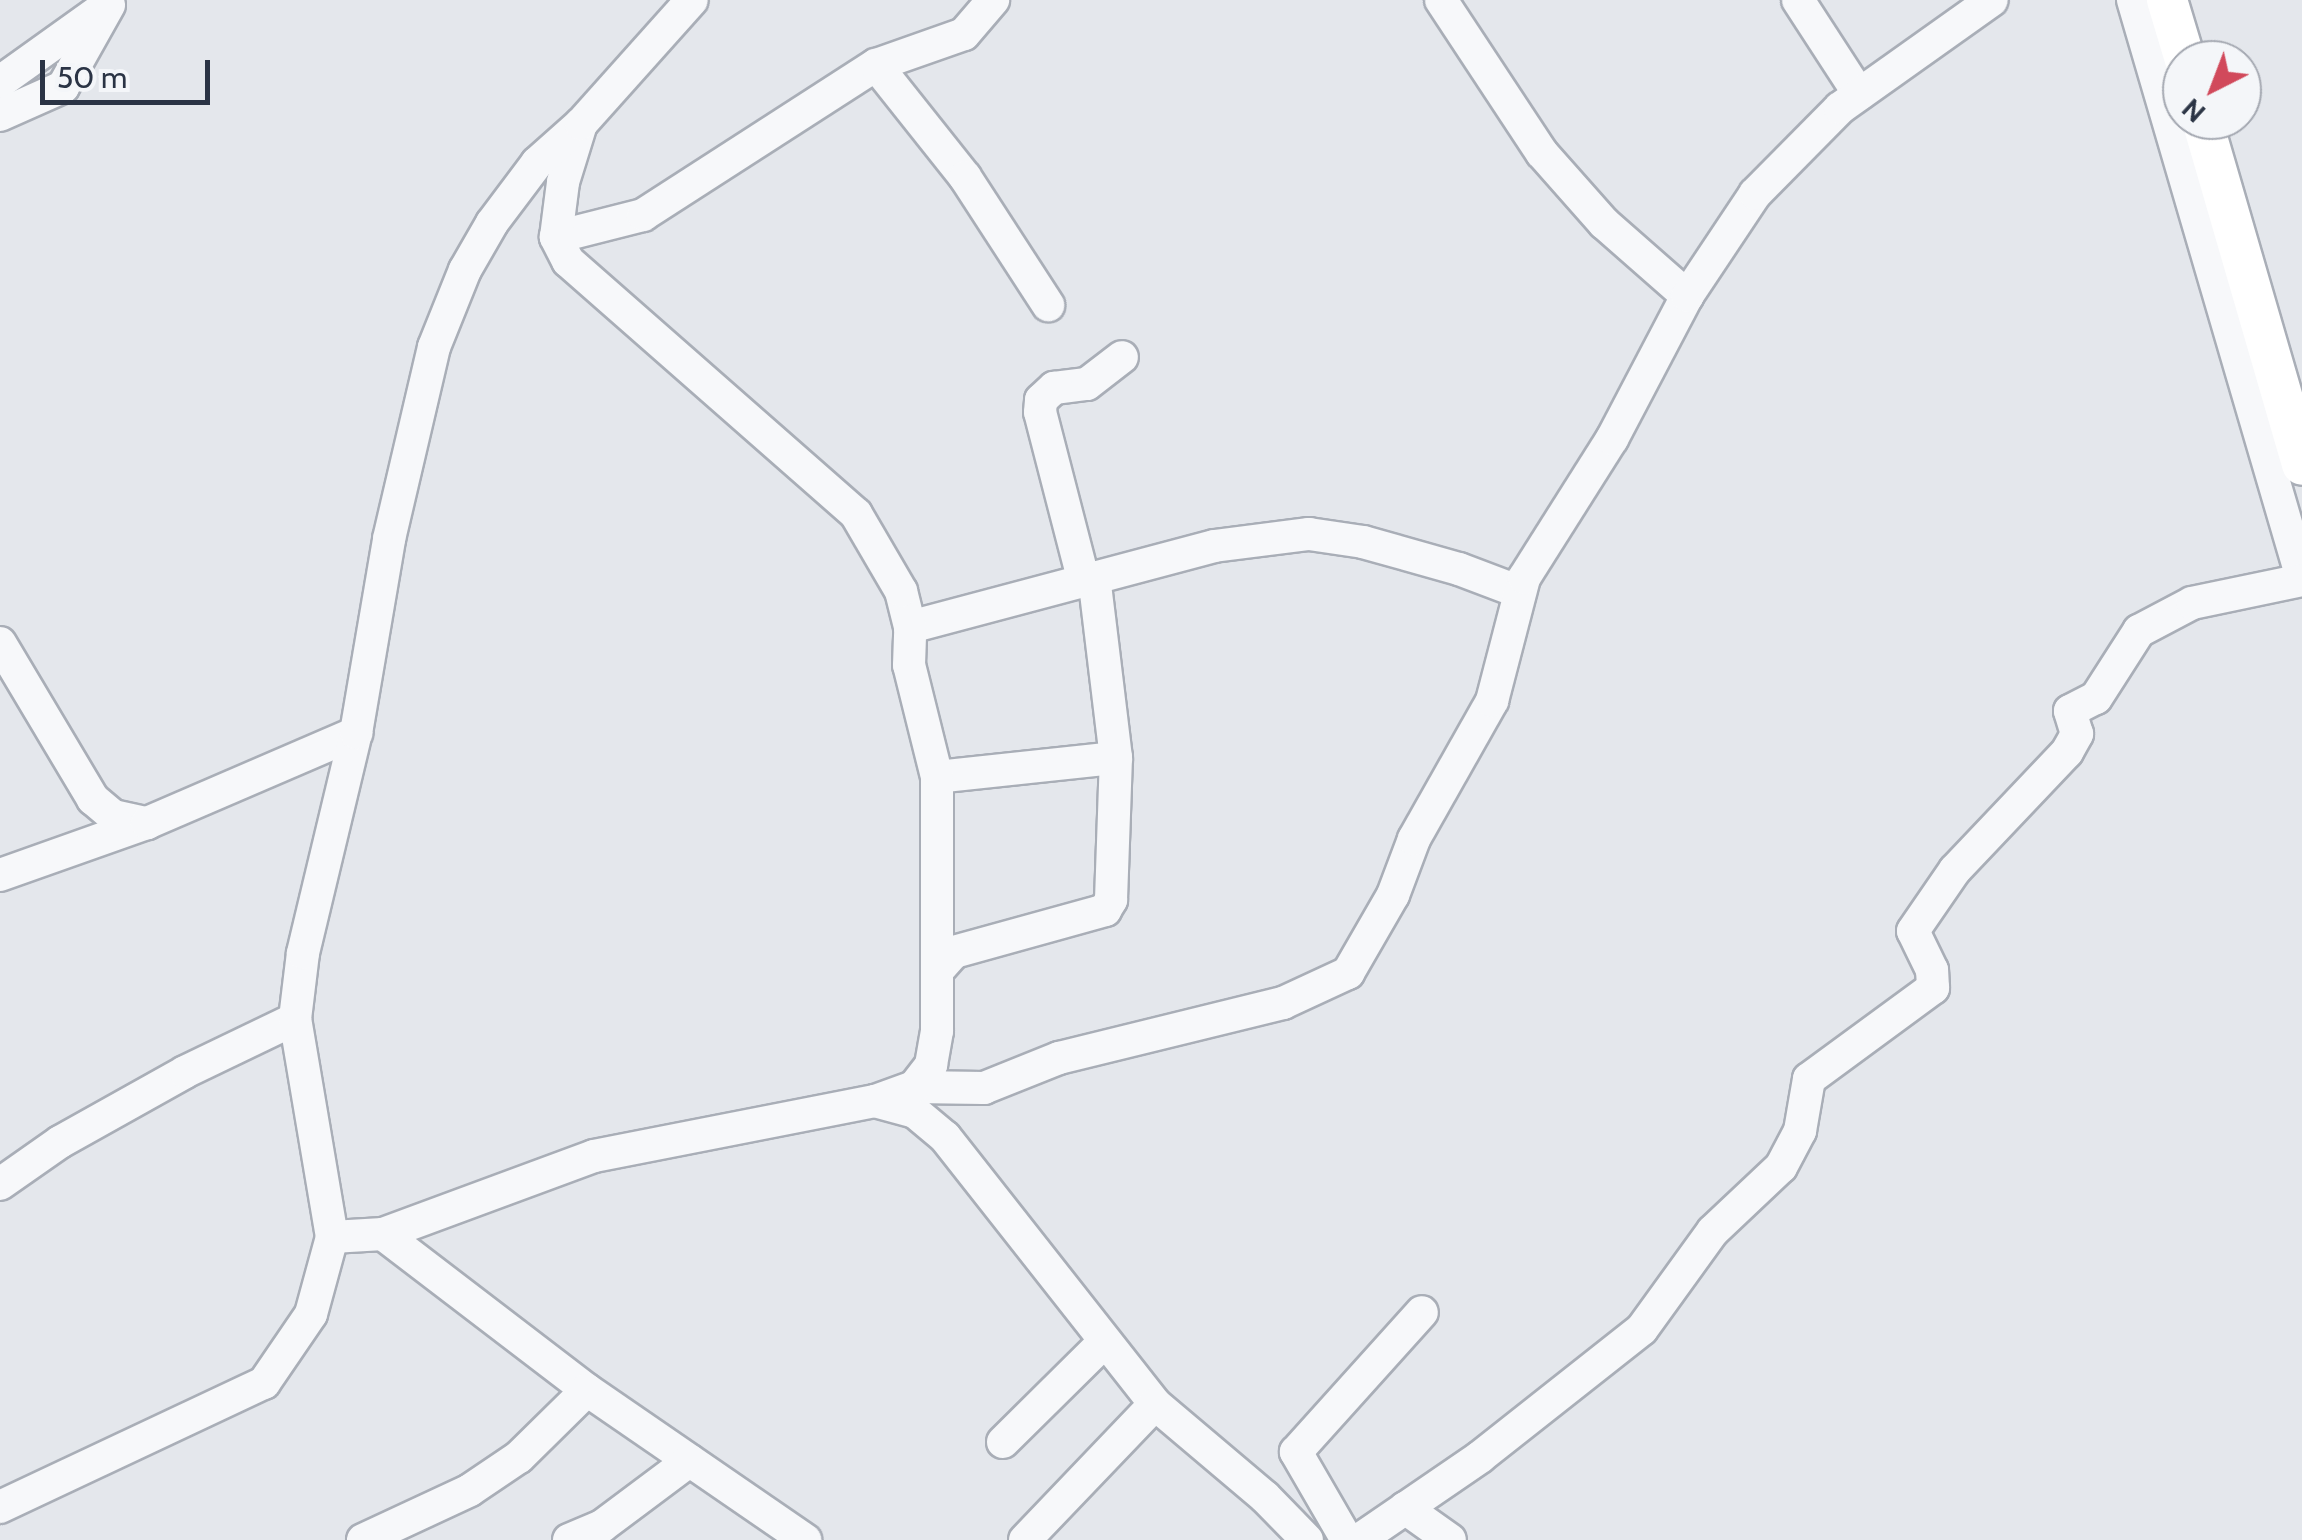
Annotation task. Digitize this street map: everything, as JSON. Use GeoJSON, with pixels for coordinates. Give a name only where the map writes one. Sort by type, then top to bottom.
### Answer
{"type":"FeatureCollection","features":[{"type":"Feature","properties":{"kind":"main road"},"geometry":{"type":"LineString","coordinates":[[2167,0],[2178,40]]}},
{"type":"Feature","properties":{"kind":"main road"},"geometry":{"type":"LineString","coordinates":[[2208,140],[2302,465]]}},
{"type":"Feature","properties":{"kind":"street"},"geometry":{"type":"LineString","coordinates":[[0,1508],[264,1383],[310,1314],[332,1236],[295,1020],[303,953],[356,733],[386,556],[434,347],[465,270],[492,222],[537,163],[581,124],[692,0]]}},
{"type":"Feature","properties":{"kind":"street"},"geometry":{"type":"LineString","coordinates":[[556,236],[643,215],[876,65],[964,34],[993,0]]}},
{"type":"Feature","properties":{"kind":"street"},"geometry":{"type":"LineString","coordinates":[[1441,0],[1504,102],[1542,153],[1604,223],[1687,296]]}},
{"type":"Feature","properties":{"kind":"street"},"geometry":{"type":"LineString","coordinates":[[1798,0],[1860,94]]}},
{"type":"Feature","properties":{"kind":"street"},"geometry":{"type":"LineString","coordinates":[[332,1236],[383,1234],[594,1156],[875,1101],[927,1087],[984,1088],[1059,1058],[1283,1003],[1348,973],[1393,895],[1414,839],[1492,700],[1524,578],[1612,439],[1687,296],[1755,194],[1840,108],[1992,0]]}},
{"type":"Feature","properties":{"kind":"street"},"geometry":{"type":"LineString","coordinates":[[1358,1540],[1480,1457],[1642,1329],[1713,1231],[1781,1167],[1800,1131],[1809,1079],[1933,988],[1932,970],[1913,931],[1955,870],[2067,752],[2077,734],[2070,711],[2096,698],[2139,631],[2192,603],[2302,579],[2133,0]]}},
{"type":"Feature","properties":{"kind":"street"},"geometry":{"type":"LineString","coordinates":[[0,82],[113,2]]}},
{"type":"Feature","properties":{"kind":"street"},"geometry":{"type":"LineString","coordinates":[[0,115],[63,87],[113,2]]}},
{"type":"Feature","properties":{"kind":"street"},"geometry":{"type":"LineString","coordinates":[[876,65],[964,177],[1048,305]]}},
{"type":"Feature","properties":{"kind":"street"},"geometry":{"type":"LineString","coordinates":[[581,124],[563,182],[556,236],[568,260],[856,514],[901,592],[910,627],[909,665],[936,777],[937,1031],[927,1087],[945,1136]]}},
{"type":"Feature","properties":{"kind":"street"},"geometry":{"type":"LineString","coordinates":[[938,970],[954,952],[1106,910],[1111,900],[1116,758],[1088,578],[1040,412],[1041,400],[1054,388],[1087,384],[1122,357]]}},
{"type":"Feature","properties":{"kind":"street"},"geometry":{"type":"LineString","coordinates":[[910,627],[1214,546],[1309,534],[1363,542],[1440,563],[1520,592]]}},
{"type":"Feature","properties":{"kind":"street"},"geometry":{"type":"LineString","coordinates":[[0,643],[93,799],[113,816],[146,823]]}},
{"type":"Feature","properties":{"kind":"street"},"geometry":{"type":"LineString","coordinates":[[0,876],[146,823],[356,733]]}},
{"type":"Feature","properties":{"kind":"street"},"geometry":{"type":"LineString","coordinates":[[936,777],[1116,758]]}},
{"type":"Feature","properties":{"kind":"street"},"geometry":{"type":"LineString","coordinates":[[0,1184],[60,1142],[185,1072],[295,1020]]}},
{"type":"Feature","properties":{"kind":"street"},"geometry":{"type":"LineString","coordinates":[[875,1101],[915,1112],[945,1136],[1102,1342],[1155,1404],[1265,1497],[1307,1540]]}},
{"type":"Feature","properties":{"kind":"street"},"geometry":{"type":"LineString","coordinates":[[383,1234],[587,1390],[806,1540]]}},
{"type":"Feature","properties":{"kind":"street"},"geometry":{"type":"LineString","coordinates":[[1347,1540],[1296,1452],[1422,1312]]}},
{"type":"Feature","properties":{"kind":"street"},"geometry":{"type":"LineString","coordinates":[[1003,1442],[1102,1342]]}},
{"type":"Feature","properties":{"kind":"street"},"geometry":{"type":"LineString","coordinates":[[363,1540],[470,1490],[518,1457],[587,1390]]}},
{"type":"Feature","properties":{"kind":"street"},"geometry":{"type":"LineString","coordinates":[[1024,1540],[1155,1404]]}},
{"type":"Feature","properties":{"kind":"street"},"geometry":{"type":"LineString","coordinates":[[569,1540],[602,1526],[689,1461]]}},
{"type":"Feature","properties":{"kind":"street"},"geometry":{"type":"LineString","coordinates":[[1405,1508],[1450,1540]]}}]}
